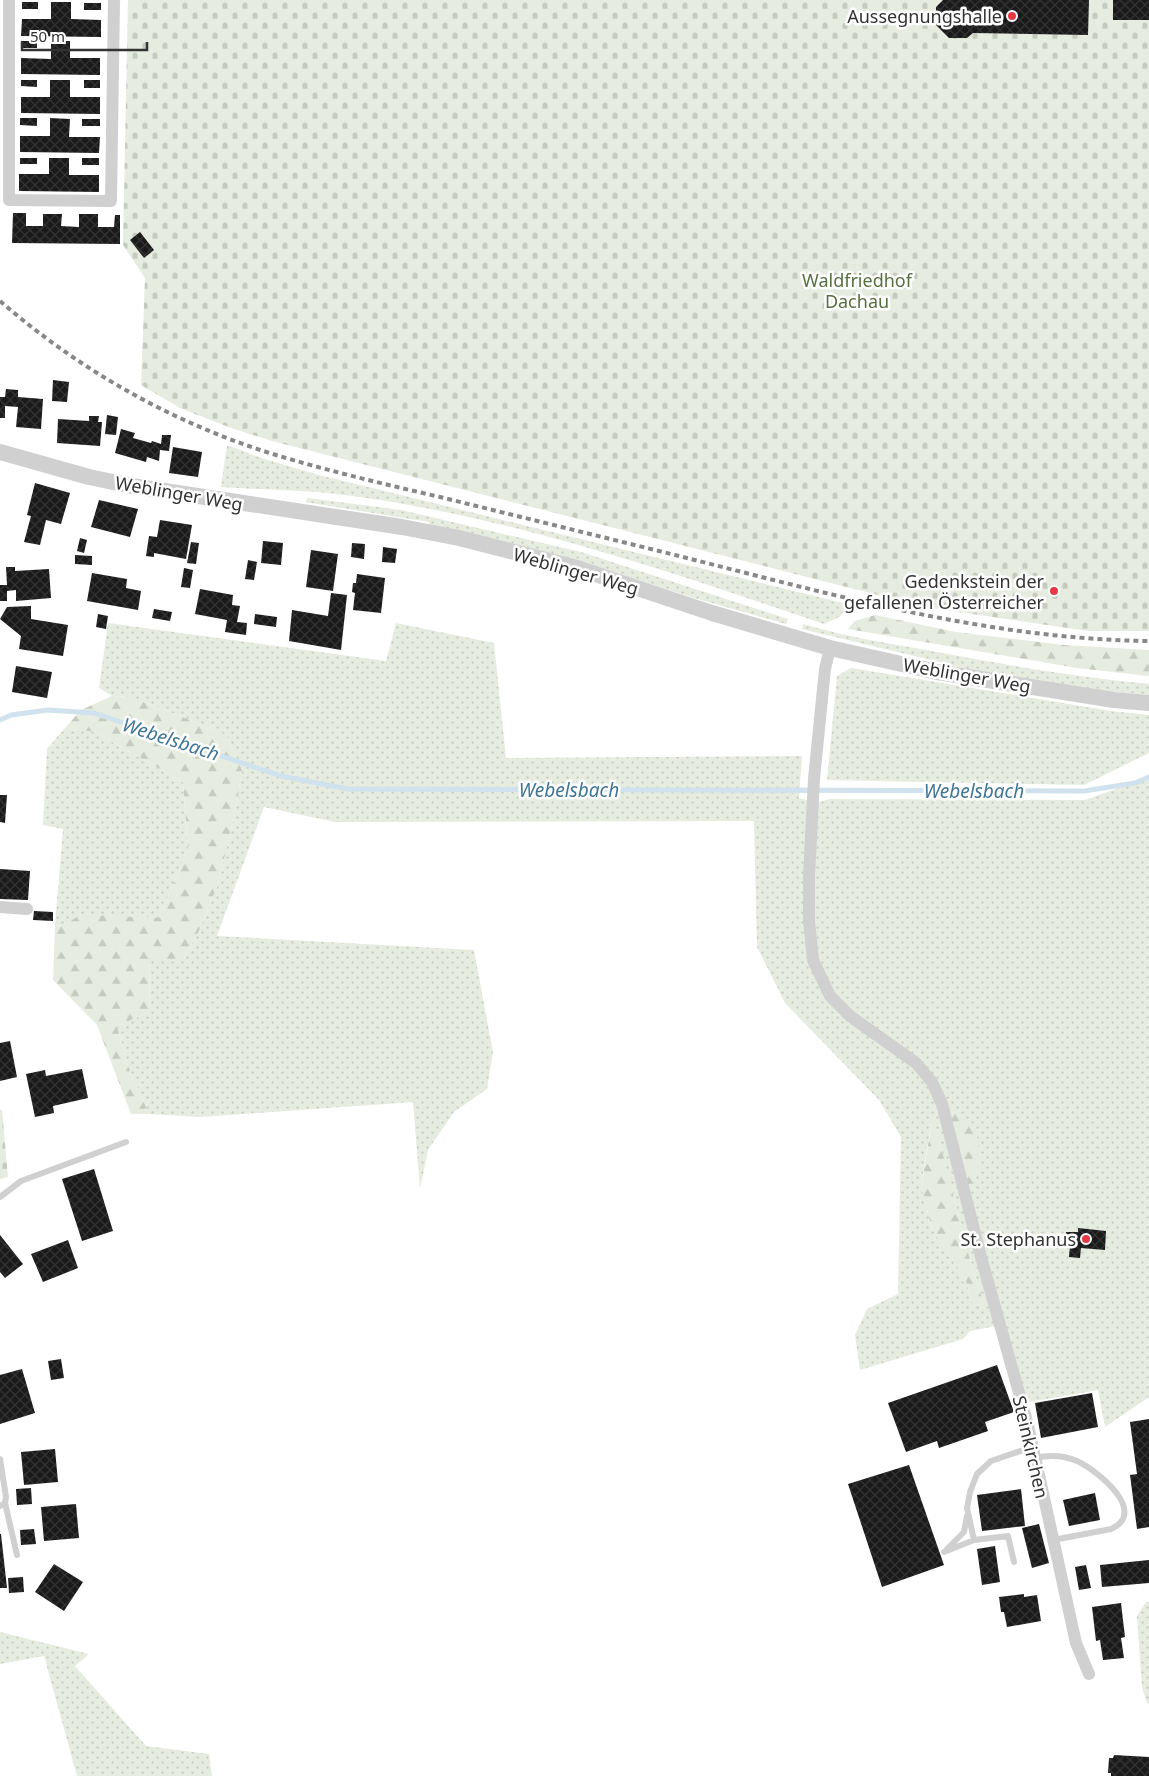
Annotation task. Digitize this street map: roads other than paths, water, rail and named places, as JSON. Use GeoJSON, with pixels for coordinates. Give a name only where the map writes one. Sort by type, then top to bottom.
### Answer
{"type":"FeatureCollection","features":[{"type":"Feature","properties":{"kind":"street"},"geometry":{"type":"LineString","coordinates":[[9,0],[9,200],[89,201],[111,201],[114,0]]}},
{"type":"Feature","properties":{"kind":"street","name":"Weblinger Weg"},"geometry":{"type":"LineString","coordinates":[[0,452],[89,477],[132,486],[459,538],[577,568],[830,648],[937,672],[1149,704]]}},
{"type":"Feature","properties":{"kind":"street","name":"Steinkirchen"},"geometry":{"type":"LineString","coordinates":[[830,648],[825,669],[812,800],[809,921],[813,960],[830,996],[850,1016],[916,1063],[932,1082],[942,1104],[1034,1453],[1076,1643],[1089,1674]]}},
{"type":"Feature","properties":{"kind":"street"},"geometry":{"type":"LineString","coordinates":[[0,907],[26,909]]}},
{"type":"Feature","properties":{"kind":"lane"},"geometry":{"type":"LineString","coordinates":[[0,1197],[21,1181],[126,1142]]}},
{"type":"Feature","properties":{"kind":"lane"},"geometry":{"type":"LineString","coordinates":[[974,1540],[967,1508],[970,1492],[978,1474],[990,1461],[1034,1453],[1059,1456],[1077,1461],[1098,1474],[1118,1492],[1125,1505],[1126,1517],[1120,1525],[1111,1529],[1053,1540]]}},
{"type":"Feature","properties":{"kind":"lane"},"geometry":{"type":"LineString","coordinates":[[0,1458],[6,1497],[2,1505],[17,1555]]}},
{"type":"Feature","properties":{"kind":"lane"},"geometry":{"type":"LineString","coordinates":[[968,1512],[964,1532],[944,1552],[974,1540],[1008,1536],[1014,1562]]}},
{"type":"Feature","properties":{"kind":"waterway","name":"Webelsbach"},"geometry":{"type":"LineString","coordinates":[[0,720],[11,715],[48,710],[94,713],[281,776],[348,789],[1084,791],[1135,783],[1149,777]]}},
{"type":"Feature","properties":{"kind":"railway"},"geometry":{"type":"LineString","coordinates":[[0,301],[65,352],[134,395],[208,431],[286,458],[363,479],[841,597],[902,610],[1025,632],[1149,641]]}},
{"type":"Feature","properties":{"kind":"place","name":"Aussegnungshalle"},"geometry":{"type":"Point","coordinates":[1012,16]}},
{"type":"Feature","properties":{"kind":"place","name":"Gedenkstein der gefallenen Österreicher"},"geometry":{"type":"Point","coordinates":[1054,591]}},
{"type":"Feature","properties":{"kind":"place","name":"St. Stephanus"},"geometry":{"type":"Point","coordinates":[1086,1239]}},
{"type":"Feature","properties":{"kind":"park label","name":"Waldfriedhof Dachau"},"geometry":{"type":"Point","coordinates":[857,290]}}]}
